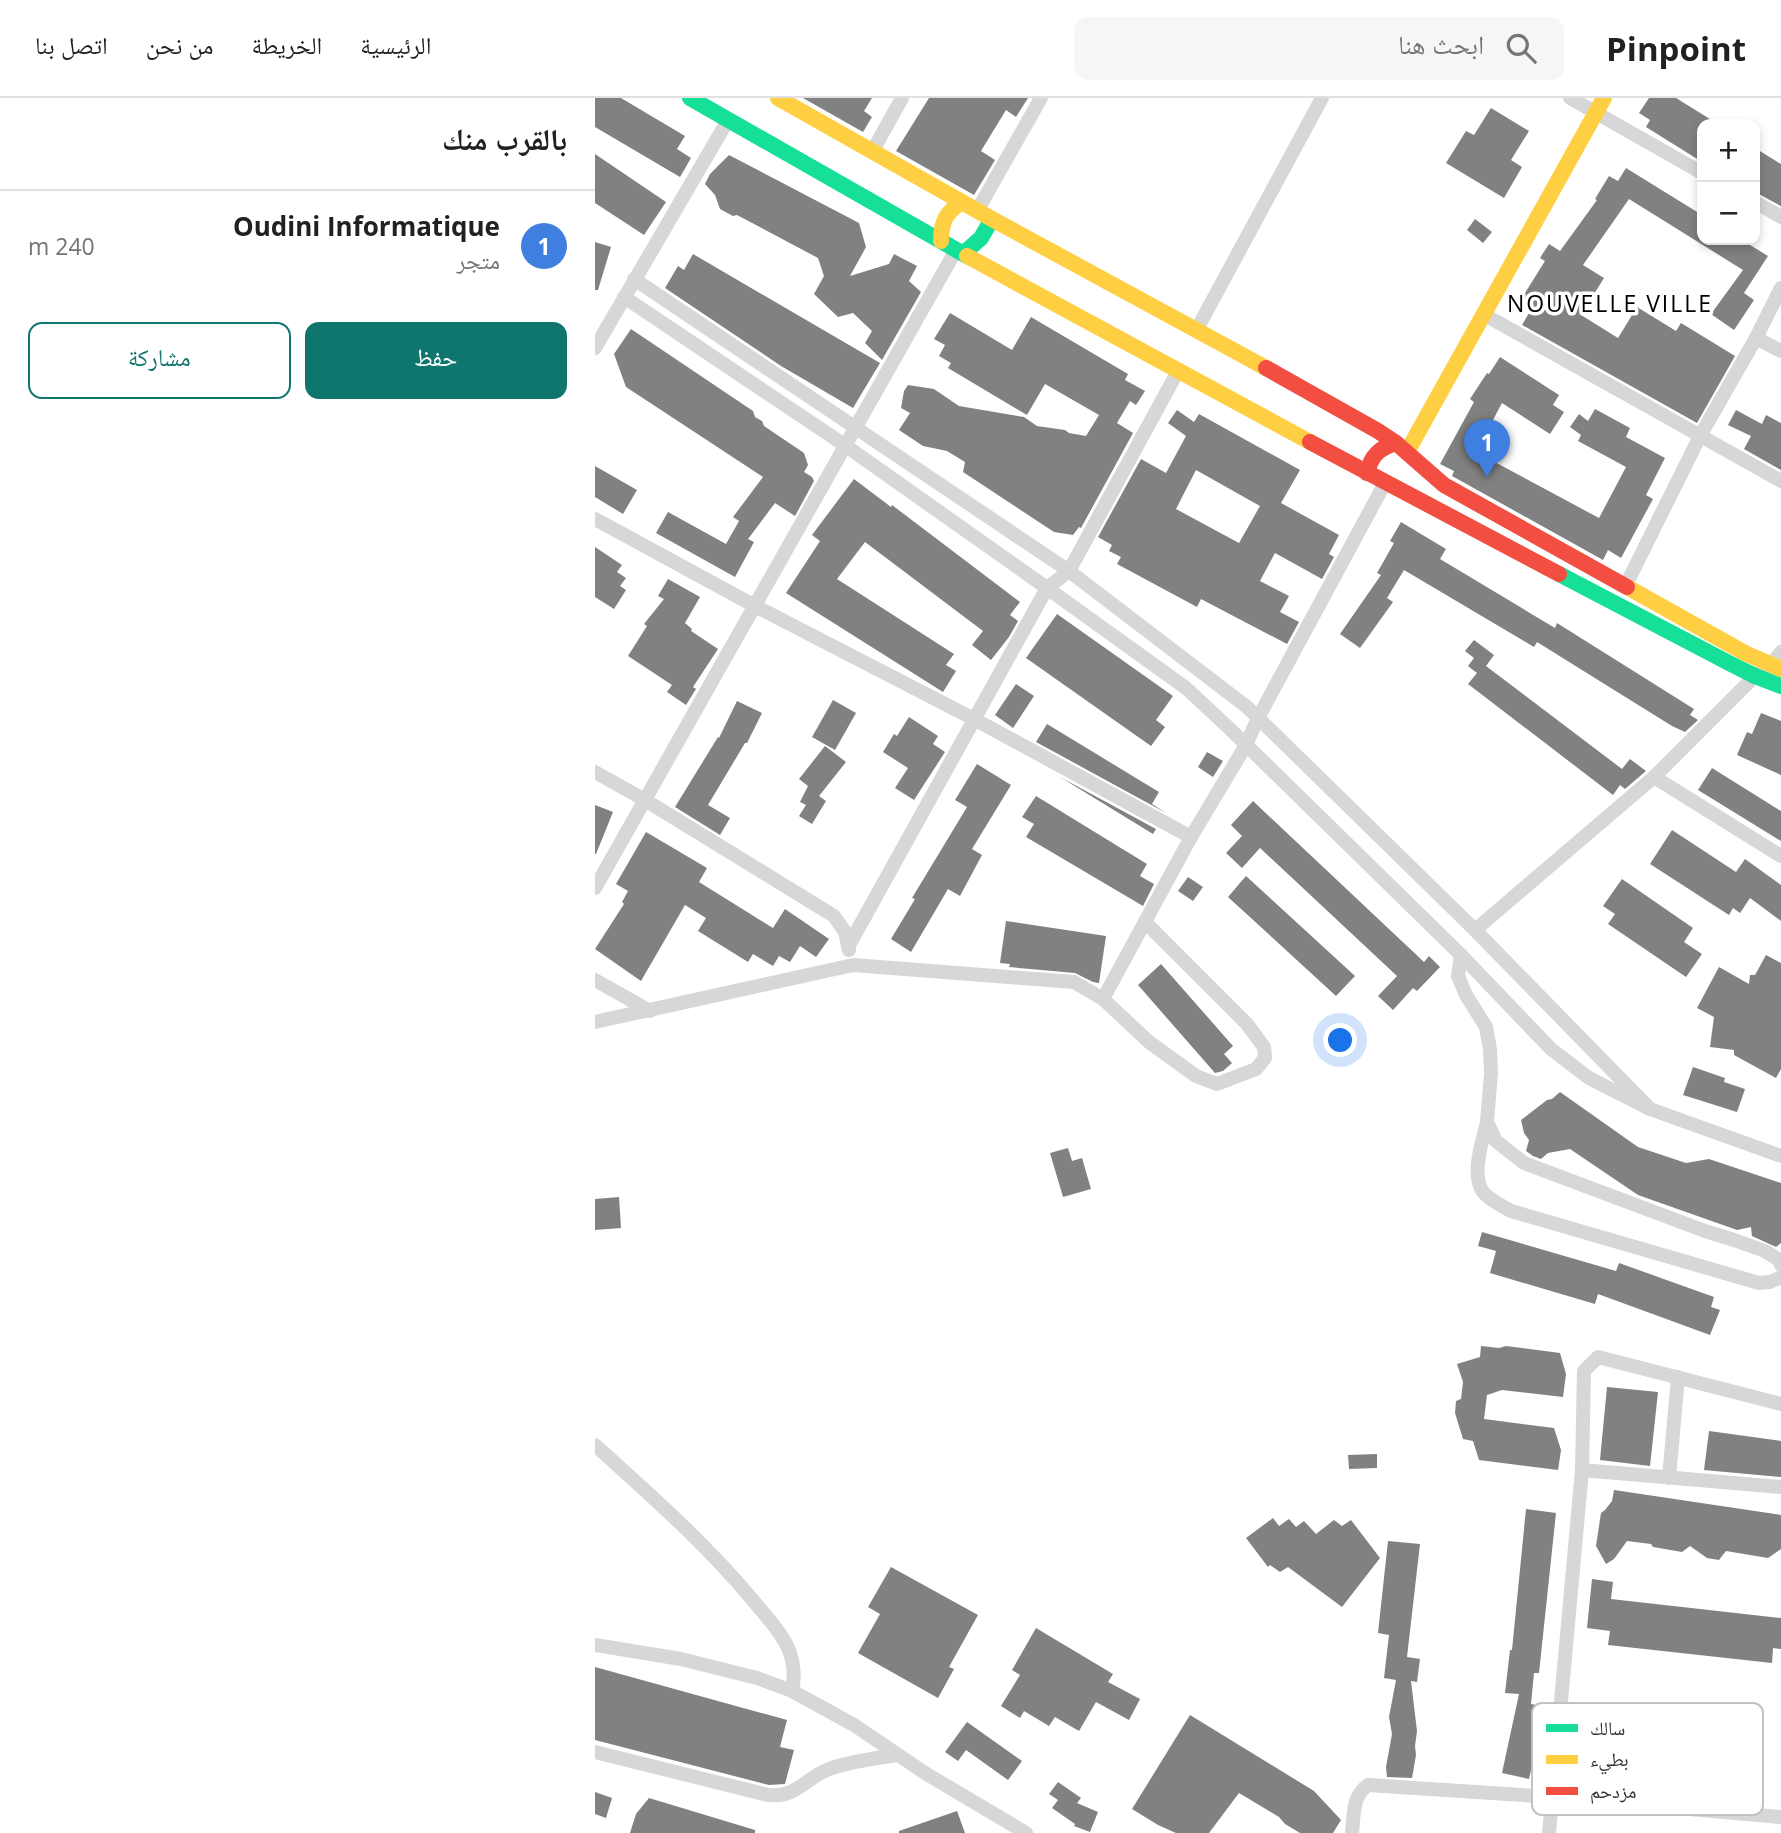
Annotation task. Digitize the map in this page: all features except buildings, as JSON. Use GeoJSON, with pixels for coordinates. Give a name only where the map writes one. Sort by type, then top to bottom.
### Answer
{"type":"FeatureCollection","features":[{"type":"Feature","properties":{"kind":"street"},"geometry":{"type":"LineString","coordinates":[[690,98],[941,241],[1389,485],[1755,676],[1781,686]]}},
{"type":"Feature","properties":{"kind":"street"},"geometry":{"type":"LineString","coordinates":[[778,98],[985,215],[1197,328],[1378,431],[1444,485],[1745,653],[1776,667]]}},
{"type":"Feature","properties":{"kind":"street"},"geometry":{"type":"LineString","coordinates":[[873,152],[902,98]]}},
{"type":"Feature","properties":{"kind":"street"},"geometry":{"type":"LineString","coordinates":[[595,888],[856,428],[960,251],[981,239],[985,215],[1041,98]]}},
{"type":"Feature","properties":{"kind":"street"},"geometry":{"type":"LineString","coordinates":[[1197,328],[1322,98]]}},
{"type":"Feature","properties":{"kind":"street"},"geometry":{"type":"LineString","coordinates":[[1570,98],[1600,105],[1697,170]]}},
{"type":"Feature","properties":{"kind":"street"},"geometry":{"type":"LineString","coordinates":[[1103,999],[1389,485],[1408,477],[1406,452],[1600,105]]}},
{"type":"Feature","properties":{"kind":"street"},"geometry":{"type":"LineString","coordinates":[[595,348],[728,120]]}},
{"type":"Feature","properties":{"kind":"street"},"geometry":{"type":"LineString","coordinates":[[941,241],[940,229],[944,217],[962,202]]}},
{"type":"Feature","properties":{"kind":"street"},"geometry":{"type":"LineString","coordinates":[[1760,205],[1781,217]]}},
{"type":"Feature","properties":{"kind":"street"},"geometry":{"type":"LineString","coordinates":[[634,279],[1069,571],[1199,669],[1258,718],[1475,930],[1650,1109]]}},
{"type":"Feature","properties":{"kind":"street"},"geometry":{"type":"LineString","coordinates":[[1626,585],[1700,436],[1781,288]]}},
{"type":"Feature","properties":{"kind":"street"},"geometry":{"type":"LineString","coordinates":[[624,297],[846,446],[1186,688],[1461,955],[1551,1049],[1589,1078],[1650,1109],[1781,1156]]}},
{"type":"Feature","properties":{"kind":"street"},"geometry":{"type":"LineString","coordinates":[[1483,314],[1781,481]]}},
{"type":"Feature","properties":{"kind":"street"},"geometry":{"type":"LineString","coordinates":[[1756,338],[1781,351]]}},
{"type":"Feature","properties":{"kind":"street"},"geometry":{"type":"LineString","coordinates":[[848,947],[1047,588],[1069,571],[1178,371]]}},
{"type":"Feature","properties":{"kind":"street"},"geometry":{"type":"LineString","coordinates":[[1367,473],[1375,452],[1385,446],[1406,452]]}},
{"type":"Feature","properties":{"kind":"street"},"geometry":{"type":"LineString","coordinates":[[595,519],[755,606],[974,719],[1191,838]]}},
{"type":"Feature","properties":{"kind":"street"},"geometry":{"type":"LineString","coordinates":[[1475,930],[1654,777],[1755,676],[1776,667],[1781,652]]}},
{"type":"Feature","properties":{"kind":"street"},"geometry":{"type":"LineString","coordinates":[[595,772],[834,915],[845,932],[853,965]]}},
{"type":"Feature","properties":{"kind":"street"},"geometry":{"type":"LineString","coordinates":[[1654,777],[1781,856]]}},
{"type":"Feature","properties":{"kind":"street"},"geometry":{"type":"LineString","coordinates":[[595,1022],[853,965],[1074,982],[1103,999],[1149,1042],[1196,1076],[1217,1084],[1257,1069],[1265,1058],[1264,1047],[1247,1024],[1145,922]]}},
{"type":"Feature","properties":{"kind":"street"},"geometry":{"type":"LineString","coordinates":[[1461,955],[1458,976],[1466,995],[1486,1027],[1490,1049],[1491,1073],[1486,1122],[1479,1154],[1478,1180],[1484,1194],[1511,1211],[1759,1283],[1770,1282],[1781,1276]]}},
{"type":"Feature","properties":{"kind":"street"},"geometry":{"type":"LineString","coordinates":[[595,980],[650,1011]]}},
{"type":"Feature","properties":{"kind":"street"},"geometry":{"type":"LineString","coordinates":[[1486,1122],[1496,1141],[1524,1163],[1765,1251],[1779,1260],[1781,1265]]}},
{"type":"Feature","properties":{"kind":"street"},"geometry":{"type":"LineString","coordinates":[[1561,1703],[1582,1470],[1584,1371],[1598,1357],[1781,1404]]}},
{"type":"Feature","properties":{"kind":"street"},"geometry":{"type":"LineString","coordinates":[[1669,1478],[1678,1377]]}},
{"type":"Feature","properties":{"kind":"street"},"geometry":{"type":"LineString","coordinates":[[595,1445],[677,1518],[776,1628],[793,1663],[792,1691]]}},
{"type":"Feature","properties":{"kind":"street"},"geometry":{"type":"LineString","coordinates":[[1582,1470],[1781,1487]]}},
{"type":"Feature","properties":{"kind":"street"},"geometry":{"type":"LineString","coordinates":[[595,1645],[681,1659],[757,1678],[792,1691],[854,1725],[925,1773],[1026,1833]]}},
{"type":"Feature","properties":{"kind":"street"},"geometry":{"type":"LineString","coordinates":[[595,1752],[780,1796],[795,1791],[829,1769],[898,1755]]}},
{"type":"Feature","properties":{"kind":"street"},"geometry":{"type":"LineString","coordinates":[[1352,1833],[1355,1801],[1360,1790],[1368,1786],[1532,1796]]}},
{"type":"Feature","properties":{"kind":"street"},"geometry":{"type":"LineString","coordinates":[[1549,1833],[1550,1815]]}},
{"type":"Feature","properties":{"kind":"street"},"geometry":{"type":"LineString","coordinates":[[1758,1815],[1781,1817]]}},
{"type":"Feature","properties":{"kind":"traffic: fast"},"geometry":{"type":"LineString","coordinates":[[690,98],[967,256]]}},
{"type":"Feature","properties":{"kind":"traffic: fast"},"geometry":{"type":"LineString","coordinates":[[964,253],[981,238],[992,219]]}},
{"type":"Feature","properties":{"kind":"traffic: fast"},"geometry":{"type":"LineString","coordinates":[[1559,574],[1729,663],[1781,686]]}},
{"type":"Feature","properties":{"kind":"traffic: slow"},"geometry":{"type":"LineString","coordinates":[[778,98],[992,219],[1266,368]]}},
{"type":"Feature","properties":{"kind":"traffic: slow"},"geometry":{"type":"LineString","coordinates":[[1407,452],[1604,98]]}},
{"type":"Feature","properties":{"kind":"traffic: slow"},"geometry":{"type":"LineString","coordinates":[[941,241],[946,218],[962,202]]}},
{"type":"Feature","properties":{"kind":"traffic: slow"},"geometry":{"type":"LineString","coordinates":[[967,256],[1310,442]]}},
{"type":"Feature","properties":{"kind":"traffic: slow"},"geometry":{"type":"LineString","coordinates":[[1627,587],[1745,653],[1781,669]]}},
{"type":"Feature","properties":{"kind":"traffic: jam"},"geometry":{"type":"LineString","coordinates":[[1266,368],[1378,431],[1396,443],[1444,485],[1627,587]]}},
{"type":"Feature","properties":{"kind":"traffic: jam"},"geometry":{"type":"LineString","coordinates":[[1310,442],[1559,574]]}},
{"type":"Feature","properties":{"kind":"traffic: jam"},"geometry":{"type":"LineString","coordinates":[[1367,473],[1377,454],[1396,443]]}},
{"type":"Feature","properties":{"kind":"place","name":"Oudini Informatique"},"geometry":{"type":"Point","coordinates":[1487,477]}},
{"type":"Feature","properties":{"kind":"district","name":"NOUVELLE VILLE"},"geometry":{"type":"Point","coordinates":[1610,304]}}]}
